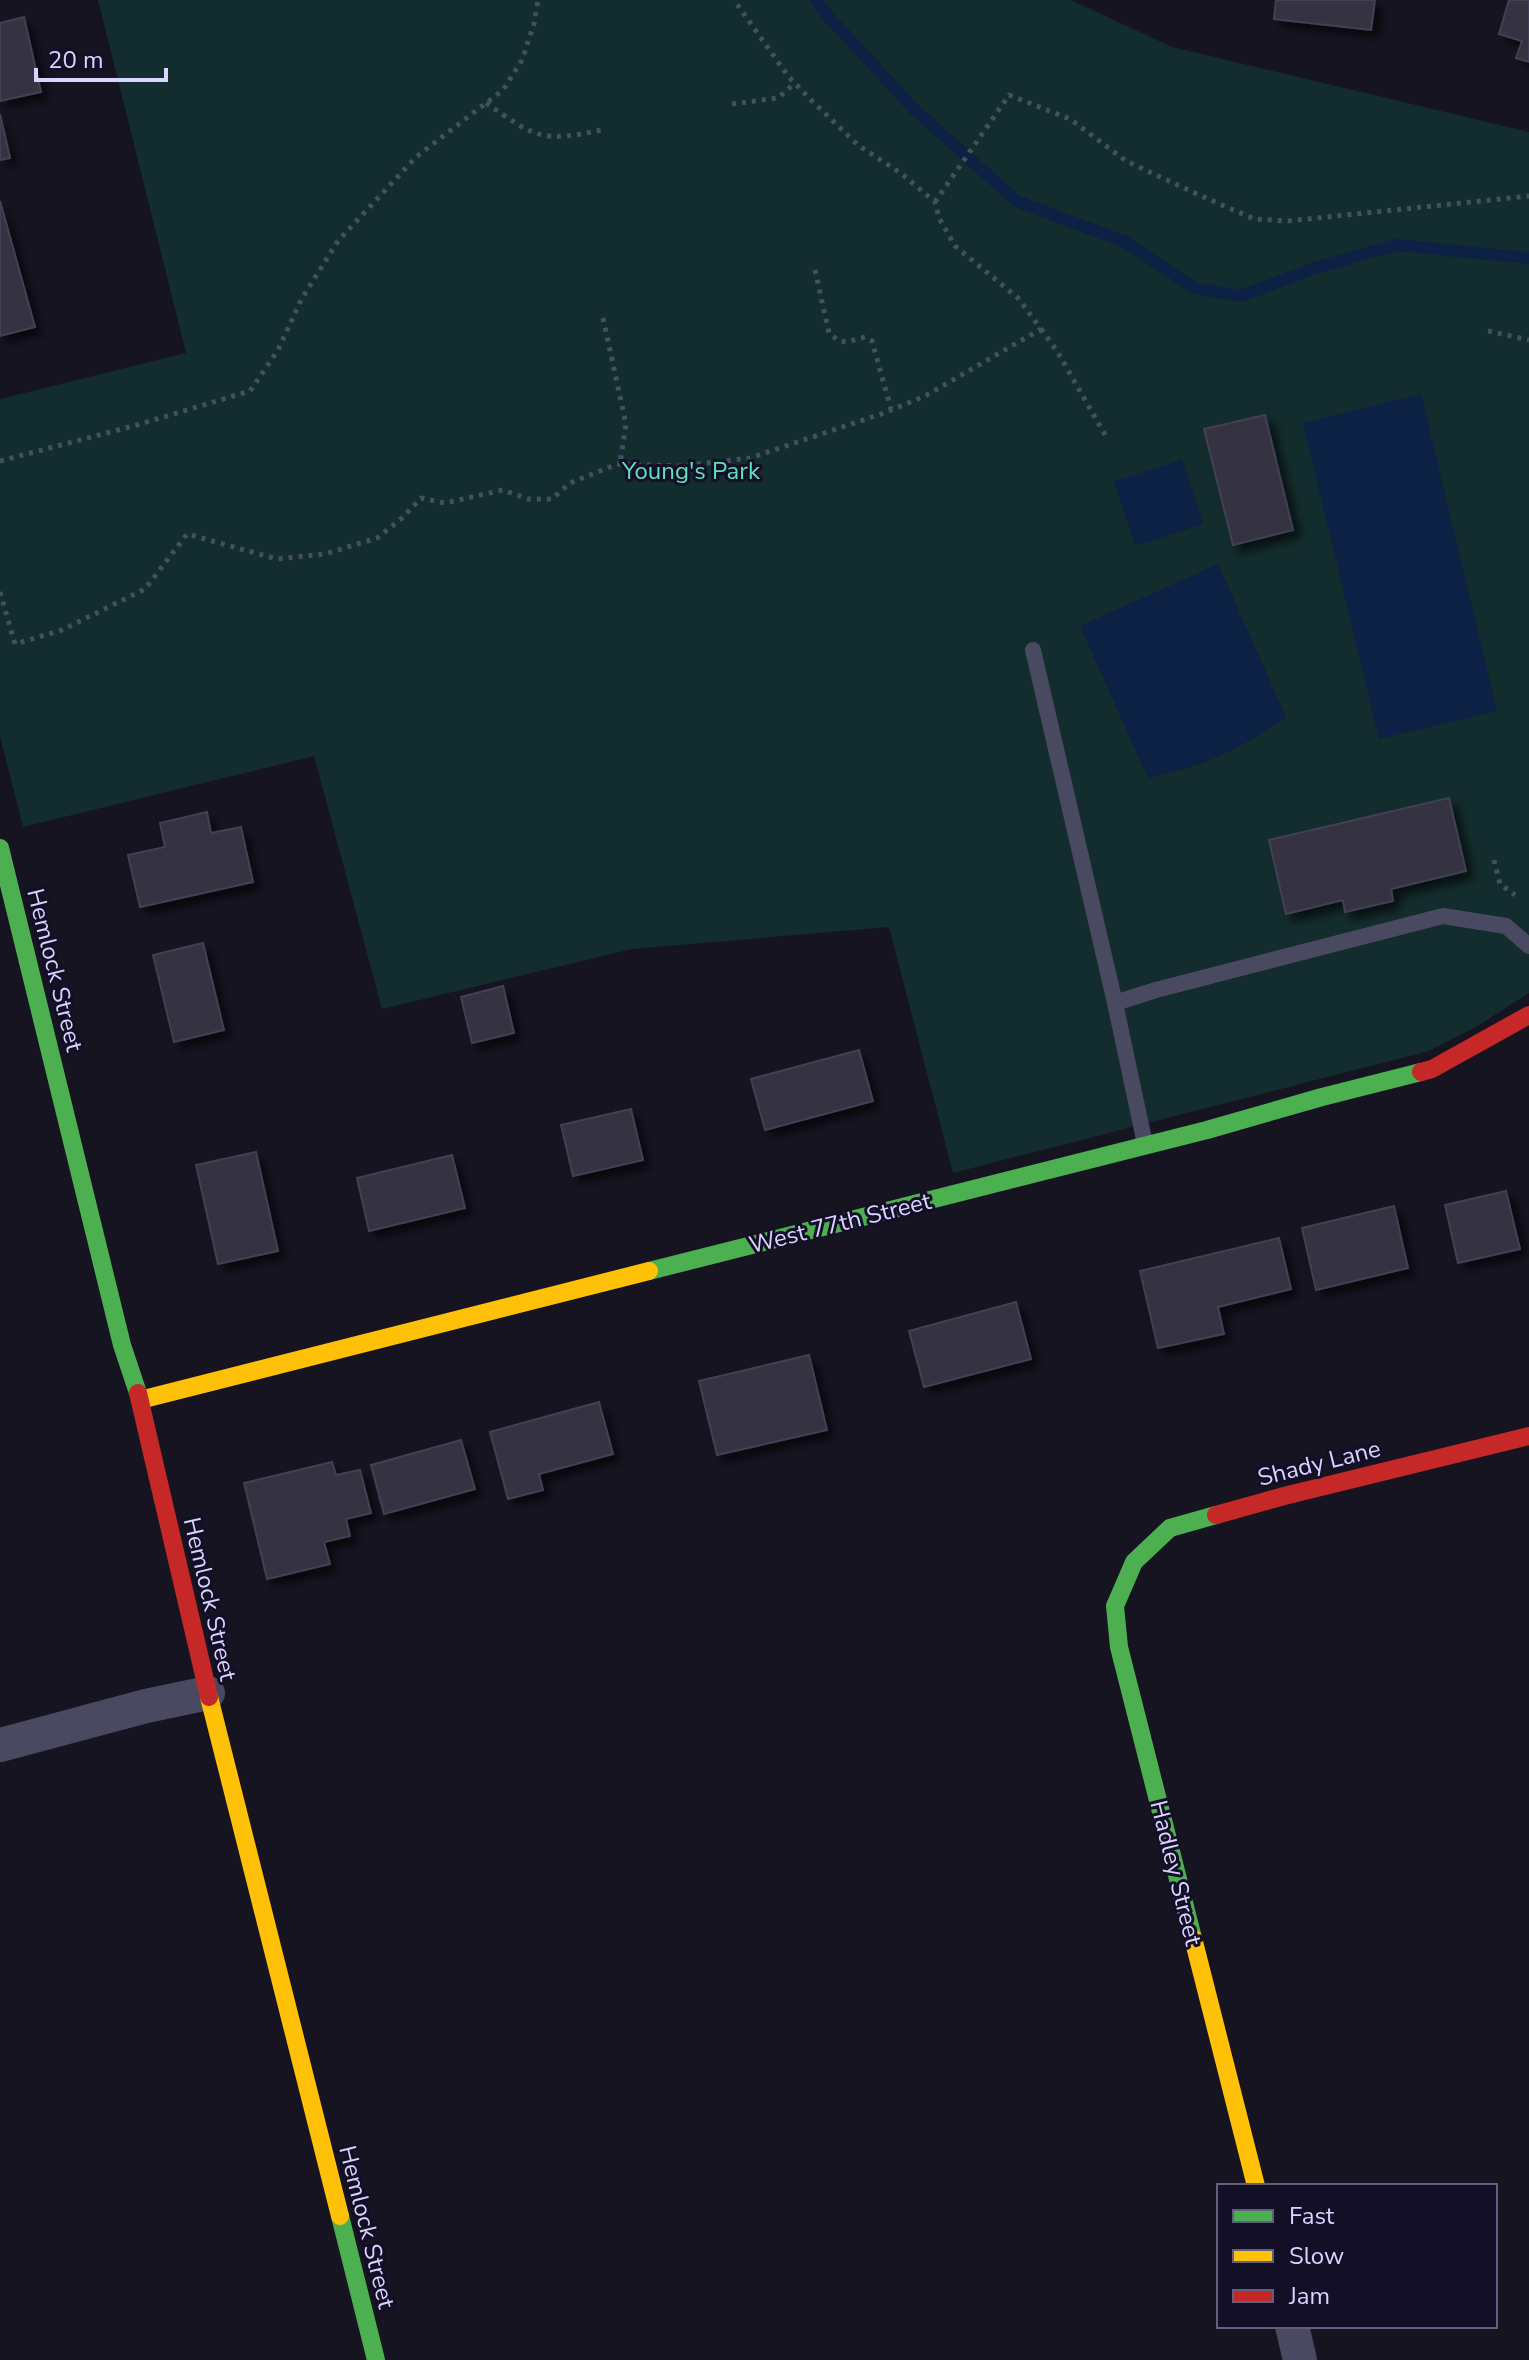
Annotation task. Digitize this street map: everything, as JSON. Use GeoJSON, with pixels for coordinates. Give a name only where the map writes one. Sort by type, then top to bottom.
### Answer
{"type":"FeatureCollection","features":[{"type":"Feature","properties":{"kind":"street","name":"Hemlock Street"},"geometry":{"type":"LineString","coordinates":[[0,848],[122,1345],[140,1400],[208,1693],[376,2360]]}},
{"type":"Feature","properties":{"kind":"street","name":"West 77th Street"},"geometry":{"type":"LineString","coordinates":[[140,1400],[1145,1146],[1432,1069],[1529,1015]]}},
{"type":"Feature","properties":{"kind":"street","name":"Shady Lane"},"geometry":{"type":"LineString","coordinates":[[1134,1562],[1170,1528],[1284,1496],[1529,1436]]}},
{"type":"Feature","properties":{"kind":"street","name":"Hadley Street"},"geometry":{"type":"LineString","coordinates":[[1134,1562],[1115,1606],[1119,1647],[1255,2184]]}},
{"type":"Feature","properties":{"kind":"street"},"geometry":{"type":"LineString","coordinates":[[0,1745],[146,1706],[208,1693]]}},
{"type":"Feature","properties":{"kind":"street"},"geometry":{"type":"LineString","coordinates":[[1292,2328],[1300,2360]]}},
{"type":"Feature","properties":{"kind":"lane"},"geometry":{"type":"LineString","coordinates":[[1033,650],[1145,1146]]}},
{"type":"Feature","properties":{"kind":"lane"},"geometry":{"type":"LineString","coordinates":[[1115,1003],[1443,916],[1506,926],[1529,946]]}},
{"type":"Feature","properties":{"kind":"path"},"geometry":{"type":"LineString","coordinates":[[0,461],[250,391],[278,350],[302,298],[338,241],[416,157],[503,90],[522,60],[538,0]]}},
{"type":"Feature","properties":{"kind":"path"},"geometry":{"type":"LineString","coordinates":[[734,0],[795,83],[858,145],[902,174],[935,202],[939,218],[955,246],[1018,298],[1057,351],[1108,440]]}},
{"type":"Feature","properties":{"kind":"path"},"geometry":{"type":"LineString","coordinates":[[732,104],[778,98],[795,83]]}},
{"type":"Feature","properties":{"kind":"path"},"geometry":{"type":"LineString","coordinates":[[935,202],[1009,95],[1070,119],[1126,161],[1254,219],[1288,221],[1529,196]]}},
{"type":"Feature","properties":{"kind":"path"},"geometry":{"type":"LineString","coordinates":[[486,103],[540,136],[556,138],[601,130]]}},
{"type":"Feature","properties":{"kind":"path"},"geometry":{"type":"LineString","coordinates":[[815,270],[815,288],[829,333],[833,338],[847,342],[865,337],[872,341],[891,409]]}},
{"type":"Feature","properties":{"kind":"path"},"geometry":{"type":"LineString","coordinates":[[603,318],[609,333],[626,424],[620,464]]}},
{"type":"Feature","properties":{"kind":"path"},"geometry":{"type":"LineString","coordinates":[[0,592],[15,644],[62,630],[145,589],[187,534],[277,559],[325,554],[377,538],[421,498],[445,503],[503,490],[528,499],[552,499],[570,483],[620,464],[681,466],[750,458],[925,396],[1041,329]]}},
{"type":"Feature","properties":{"kind":"path"},"geometry":{"type":"LineString","coordinates":[[1488,331],[1529,340]]}},
{"type":"Feature","properties":{"kind":"path"},"geometry":{"type":"LineString","coordinates":[[1494,860],[1500,884],[1519,898]]}},
{"type":"Feature","properties":{"kind":"green space","name":"Young's Park"},"geometry":{"type":"Polygon","coordinates":[[[98,0],[1071,0],[1172,47],[1529,132],[1529,993],[1476,1027],[1429,1051],[953,1173],[889,927],[632,949],[382,1009],[314,756],[23,827],[0,736],[0,399],[186,353],[98,0]]]}},
{"type":"Feature","properties":{"kind":"water"},"geometry":{"type":"Polygon","coordinates":[[[1421,394],[1497,711],[1379,739],[1303,423],[1421,394]]]}},
{"type":"Feature","properties":{"kind":"water"},"geometry":{"type":"Polygon","coordinates":[[[1182,460],[1203,524],[1135,546],[1114,481],[1182,460]]]}},
{"type":"Feature","properties":{"kind":"water"},"geometry":{"type":"Polygon","coordinates":[[[1218,564],[1286,717],[1221,755],[1148,778],[1080,626],[1218,564]]]}},
{"type":"Feature","properties":{"kind":"building"},"geometry":{"type":"Polygon","coordinates":[[[1276,0],[1375,0],[1371,30],[1274,19],[1276,0]]]}},
{"type":"Feature","properties":{"kind":"building"},"geometry":{"type":"Polygon","coordinates":[[[1509,0],[1529,0],[1529,62],[1516,58],[1522,41],[1499,34],[1509,0]]]}},
{"type":"Feature","properties":{"kind":"building"},"geometry":{"type":"Polygon","coordinates":[[[24,17],[41,92],[0,101],[0,23],[24,17]]]}},
{"type":"Feature","properties":{"kind":"building"},"geometry":{"type":"Polygon","coordinates":[[[0,114],[10,158],[0,160],[0,114]]]}},
{"type":"Feature","properties":{"kind":"building"},"geometry":{"type":"Polygon","coordinates":[[[0,201],[35,327],[0,336],[0,201]]]}},
{"type":"Feature","properties":{"kind":"building"},"geometry":{"type":"Polygon","coordinates":[[[1265,415],[1293,530],[1233,545],[1204,429],[1265,415]]]}},
{"type":"Feature","properties":{"kind":"building"},"geometry":{"type":"Polygon","coordinates":[[[1449,798],[1466,871],[1391,889],[1393,901],[1345,912],[1343,900],[1286,914],[1269,840],[1449,798]]]}},
{"type":"Feature","properties":{"kind":"building"},"geometry":{"type":"Polygon","coordinates":[[[207,812],[211,833],[241,827],[253,882],[140,907],[128,855],[165,847],[160,823],[207,812]]]}},
{"type":"Feature","properties":{"kind":"building"},"geometry":{"type":"Polygon","coordinates":[[[203,943],[224,1030],[174,1042],[153,955],[203,943]]]}},
{"type":"Feature","properties":{"kind":"building"},"geometry":{"type":"Polygon","coordinates":[[[503,986],[514,1033],[472,1043],[461,997],[503,986]]]}},
{"type":"Feature","properties":{"kind":"building"},"geometry":{"type":"Polygon","coordinates":[[[859,1050],[873,1101],[765,1130],[751,1079],[859,1050]]]}},
{"type":"Feature","properties":{"kind":"building"},"geometry":{"type":"Polygon","coordinates":[[[631,1109],[643,1160],[573,1176],[561,1125],[631,1109]]]}},
{"type":"Feature","properties":{"kind":"building"},"geometry":{"type":"Polygon","coordinates":[[[256,1152],[278,1251],[218,1264],[196,1165],[256,1152]]]}},
{"type":"Feature","properties":{"kind":"building"},"geometry":{"type":"Polygon","coordinates":[[[452,1155],[465,1208],[369,1231],[357,1178],[452,1155]]]}},
{"type":"Feature","properties":{"kind":"building"},"geometry":{"type":"Polygon","coordinates":[[[1506,1191],[1520,1249],[1458,1263],[1445,1205],[1506,1191]]]}},
{"type":"Feature","properties":{"kind":"building"},"geometry":{"type":"Polygon","coordinates":[[[1394,1206],[1408,1268],[1316,1290],[1302,1228],[1394,1206]]]}},
{"type":"Feature","properties":{"kind":"building"},"geometry":{"type":"Polygon","coordinates":[[[1279,1238],[1291,1289],[1218,1307],[1224,1334],[1158,1348],[1140,1271],[1279,1238]]]}},
{"type":"Feature","properties":{"kind":"building"},"geometry":{"type":"Polygon","coordinates":[[[1016,1302],[1031,1359],[924,1387],[909,1331],[1016,1302]]]}},
{"type":"Feature","properties":{"kind":"building"},"geometry":{"type":"Polygon","coordinates":[[[809,1355],[827,1430],[717,1455],[699,1381],[809,1355]]]}},
{"type":"Feature","properties":{"kind":"building"},"geometry":{"type":"Polygon","coordinates":[[[599,1402],[613,1454],[539,1474],[543,1490],[508,1499],[490,1432],[599,1402]]]}},
{"type":"Feature","properties":{"kind":"building"},"geometry":{"type":"Polygon","coordinates":[[[461,1440],[475,1489],[384,1514],[371,1465],[461,1440]]]}},
{"type":"Feature","properties":{"kind":"building"},"geometry":{"type":"Polygon","coordinates":[[[332,1462],[336,1475],[360,1470],[371,1513],[346,1519],[350,1536],[324,1542],[330,1564],[267,1579],[244,1483],[332,1462]]]}},
{"type":"Feature","properties":{"kind":"waterway"},"geometry":{"type":"LineString","coordinates":[[816,0],[915,110],[1018,202],[1126,242],[1195,288],[1241,296],[1315,268],[1396,245],[1529,258]]}},
{"type":"Feature","properties":{"kind":"traffic: fast"},"geometry":{"type":"LineString","coordinates":[[0,848],[122,1345],[138,1393]]}},
{"type":"Feature","properties":{"kind":"traffic: fast"},"geometry":{"type":"LineString","coordinates":[[649,1271],[1207,1130],[1421,1072]]}},
{"type":"Feature","properties":{"kind":"traffic: fast"},"geometry":{"type":"LineString","coordinates":[[1193,1938],[1119,1647],[1115,1606],[1134,1562],[1170,1528],[1216,1515]]}},
{"type":"Feature","properties":{"kind":"traffic: fast"},"geometry":{"type":"LineString","coordinates":[[340,2216],[376,2360]]}},
{"type":"Feature","properties":{"kind":"traffic: slow"},"geometry":{"type":"LineString","coordinates":[[140,1400],[649,1271]]}},
{"type":"Feature","properties":{"kind":"traffic: slow"},"geometry":{"type":"LineString","coordinates":[[209,1697],[340,2216]]}},
{"type":"Feature","properties":{"kind":"traffic: slow"},"geometry":{"type":"LineString","coordinates":[[1193,1938],[1255,2184]]}},
{"type":"Feature","properties":{"kind":"traffic: jam"},"geometry":{"type":"LineString","coordinates":[[1421,1072],[1432,1069],[1529,1015]]}},
{"type":"Feature","properties":{"kind":"traffic: jam"},"geometry":{"type":"LineString","coordinates":[[138,1393],[209,1697]]}},
{"type":"Feature","properties":{"kind":"traffic: jam"},"geometry":{"type":"LineString","coordinates":[[1216,1515],[1529,1436]]}}]}
